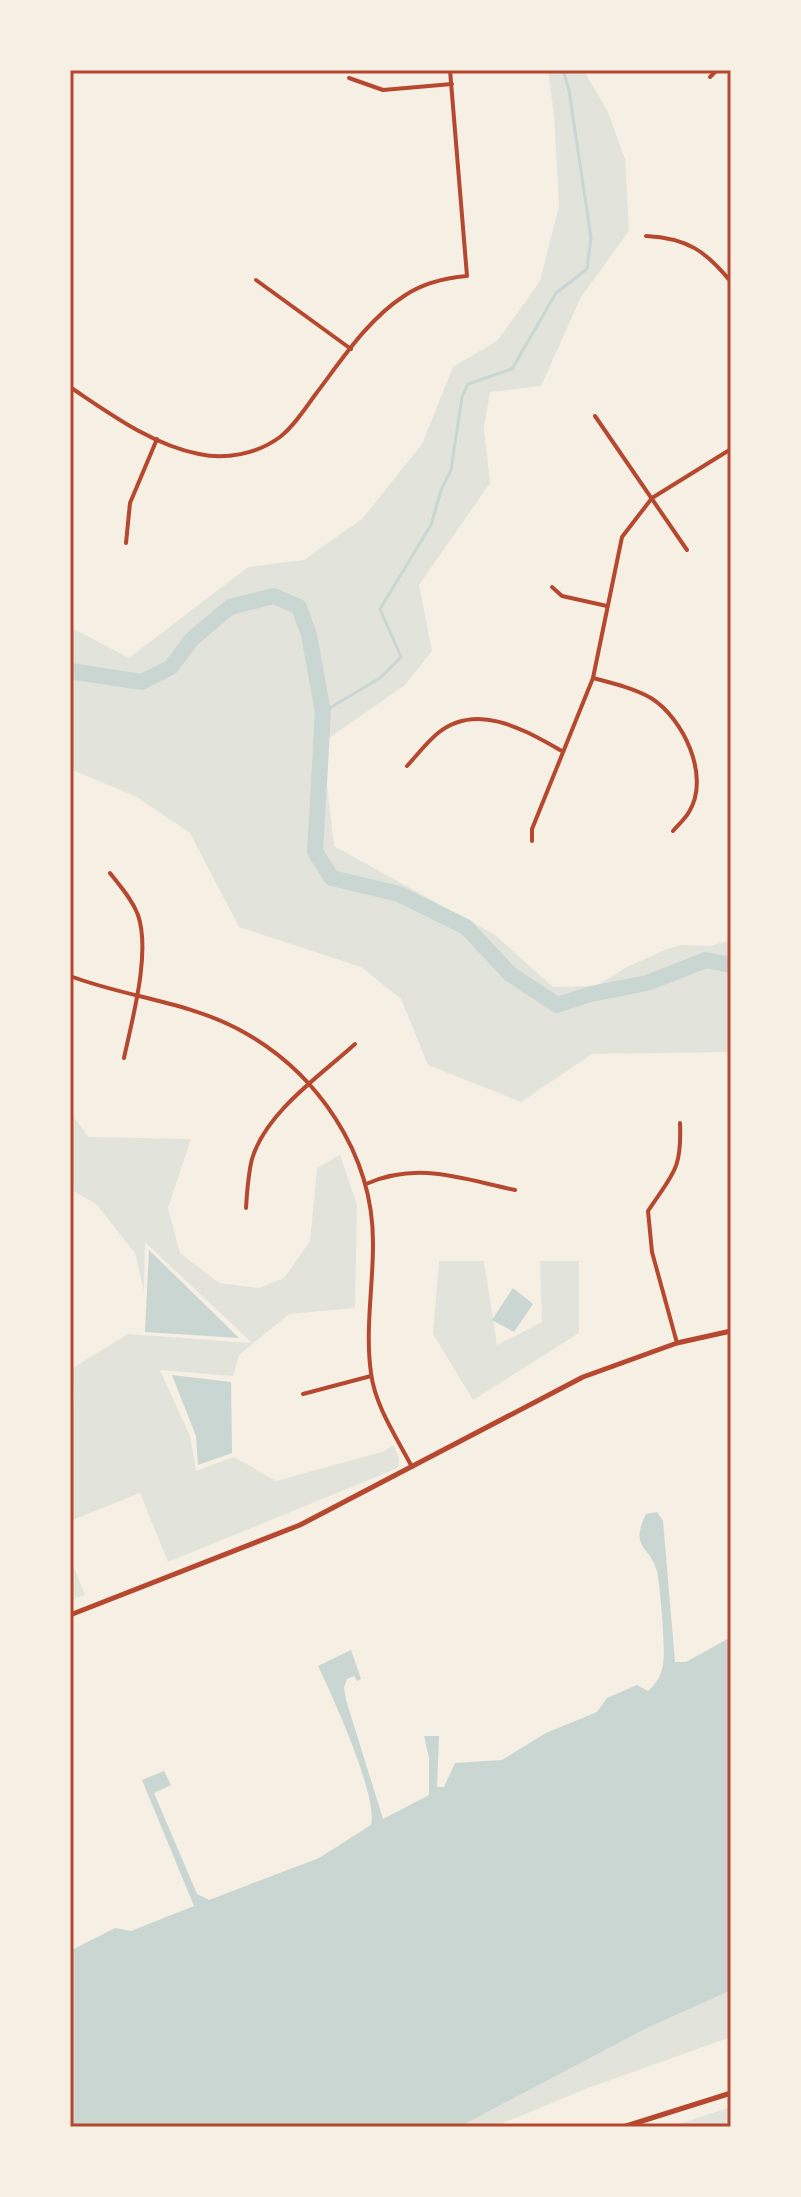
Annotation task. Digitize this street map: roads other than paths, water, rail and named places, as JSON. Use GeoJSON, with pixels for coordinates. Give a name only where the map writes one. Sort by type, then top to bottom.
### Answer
{"type":"FeatureCollection","features":[{"type":"Feature","properties":{"kind":"street"},"geometry":{"type":"LineString","coordinates":[[70,387],[122,421],[157,439],[199,454],[232,456],[270,443],[295,422],[351,349],[386,311],[405,295],[433,282],[467,276],[450,70]]}},
{"type":"Feature","properties":{"kind":"street"},"geometry":{"type":"LineString","coordinates":[[710,77],[717,70]]}},
{"type":"Feature","properties":{"kind":"street"},"geometry":{"type":"LineString","coordinates":[[349,78],[383,90],[452,84]]}},
{"type":"Feature","properties":{"kind":"street"},"geometry":{"type":"LineString","coordinates":[[646,236],[668,237],[688,243],[708,257],[731,282]]}},
{"type":"Feature","properties":{"kind":"street"},"geometry":{"type":"LineString","coordinates":[[256,280],[351,349]]}},
{"type":"Feature","properties":{"kind":"street"},"geometry":{"type":"LineString","coordinates":[[595,416],[687,550]]}},
{"type":"Feature","properties":{"kind":"street"},"geometry":{"type":"LineString","coordinates":[[126,543],[130,503],[157,439]]}},
{"type":"Feature","properties":{"kind":"street"},"geometry":{"type":"LineString","coordinates":[[532,841],[532,829],[593,678],[622,537],[652,498],[731,449]]}},
{"type":"Feature","properties":{"kind":"street"},"geometry":{"type":"LineString","coordinates":[[552,587],[562,596],[607,606]]}},
{"type":"Feature","properties":{"kind":"street"},"geometry":{"type":"LineString","coordinates":[[593,678],[639,692],[655,701],[668,712],[690,743],[696,780],[694,793],[690,810],[673,831]]}},
{"type":"Feature","properties":{"kind":"street"},"geometry":{"type":"LineString","coordinates":[[407,766],[438,733],[465,722],[495,719],[515,725],[562,751]]}},
{"type":"Feature","properties":{"kind":"street"},"geometry":{"type":"LineString","coordinates":[[110,873],[130,898],[142,929],[137,995],[124,1058]]}},
{"type":"Feature","properties":{"kind":"street"},"geometry":{"type":"LineString","coordinates":[[70,976],[197,1011],[235,1028],[274,1052],[310,1085],[344,1131],[366,1184],[373,1242],[371,1376],[412,1467]]}},
{"type":"Feature","properties":{"kind":"street"},"geometry":{"type":"LineString","coordinates":[[246,1208],[249,1173],[258,1144],[276,1116],[355,1044]]}},
{"type":"Feature","properties":{"kind":"street"},"geometry":{"type":"LineString","coordinates":[[677,1343],[652,1252],[648,1211],[673,1176],[681,1154],[680,1123]]}},
{"type":"Feature","properties":{"kind":"street"},"geometry":{"type":"LineString","coordinates":[[366,1184],[394,1174],[423,1171],[515,1190]]}},
{"type":"Feature","properties":{"kind":"street"},"geometry":{"type":"LineString","coordinates":[[70,1615],[300,1525],[583,1377],[677,1343],[731,1331]]}},
{"type":"Feature","properties":{"kind":"street"},"geometry":{"type":"LineString","coordinates":[[303,1394],[371,1376]]}},
{"type":"Feature","properties":{"kind":"street"},"geometry":{"type":"LineString","coordinates":[[623,2127],[731,2093]]}},
{"type":"Feature","properties":{"kind":"waterway"},"geometry":{"type":"LineString","coordinates":[[323,712],[380,678],[401,657],[380,609],[431,525],[441,490],[451,470],[462,397],[468,384],[512,369],[556,293],[587,269],[591,238],[569,90],[563,70]]}},
{"type":"Feature","properties":{"kind":"waterway"},"geometry":{"type":"LineString","coordinates":[[70,671],[142,682],[171,667],[192,639],[230,607],[274,596],[299,607],[309,635],[323,712],[315,852],[332,878],[399,894],[466,927],[510,974],[557,1005],[591,994],[647,983],[706,960],[731,965]]}}]}
